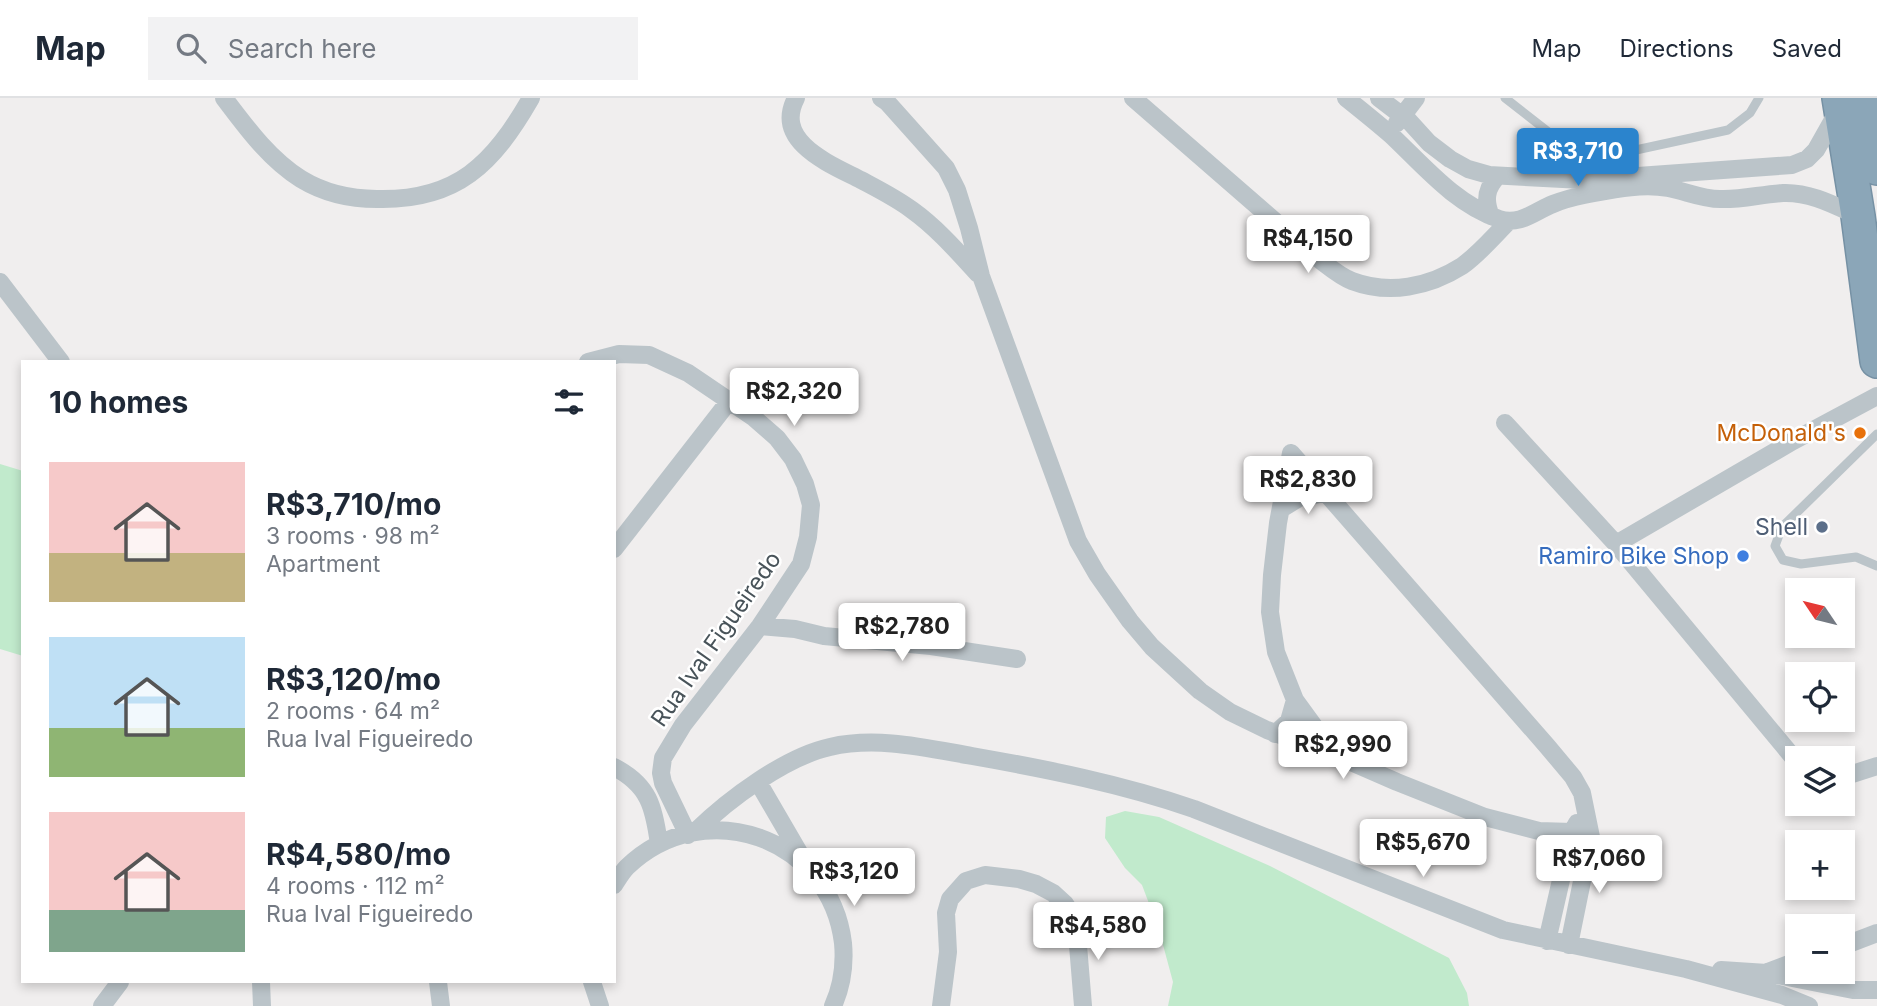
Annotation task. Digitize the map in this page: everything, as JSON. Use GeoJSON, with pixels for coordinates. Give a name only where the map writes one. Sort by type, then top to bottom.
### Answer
{"type":"FeatureCollection","features":[{"type":"Feature","properties":{"kind":"highway"},"geometry":{"type":"LineString","coordinates":[[1849,101],[1877,168]]}},
{"type":"Feature","properties":{"kind":"highway"},"geometry":{"type":"LineString","coordinates":[[1849,101],[1858,216],[1877,361]]}},
{"type":"Feature","properties":{"kind":"street"},"geometry":{"type":"LineString","coordinates":[[224,98],[272,157],[300,178],[329,193],[363,199],[391,200],[427,196],[461,181],[488,159],[513,129],[531,98]]}},
{"type":"Feature","properties":{"kind":"street"},"geometry":{"type":"LineString","coordinates":[[796,98],[790,115],[793,130],[809,150],[910,208],[935,228],[981,276]]}},
{"type":"Feature","properties":{"kind":"street"},"geometry":{"type":"LineString","coordinates":[[881,98],[946,168],[957,190],[981,276],[1078,541],[1129,621],[1152,647],[1200,691],[1230,712],[1275,734],[1335,755],[1485,817],[1539,831],[1572,832],[1591,837]]}},
{"type":"Feature","properties":{"kind":"street"},"geometry":{"type":"LineString","coordinates":[[1133,98],[1316,257],[1352,281],[1382,288],[1427,283],[1463,265],[1509,221]]}},
{"type":"Feature","properties":{"kind":"street"},"geometry":{"type":"LineString","coordinates":[[1346,98],[1389,133],[1462,201],[1501,220],[1515,221],[1526,218],[1555,203],[1579,195],[1653,186],[1717,199],[1783,193],[1806,195],[1858,216]]}},
{"type":"Feature","properties":{"kind":"street"},"geometry":{"type":"LineString","coordinates":[[1379,98],[1413,124],[1429,143],[1468,169],[1498,176],[1583,180],[1792,164],[1807,159],[1849,101]]}},
{"type":"Feature","properties":{"kind":"street"},"geometry":{"type":"LineString","coordinates":[[1389,133],[1416,98]]}},
{"type":"Feature","properties":{"kind":"street"},"geometry":{"type":"LineString","coordinates":[[1754,167],[1757,196]]}},
{"type":"Feature","properties":{"kind":"street"},"geometry":{"type":"LineString","coordinates":[[1491,216],[1486,198],[1492,182],[1498,176]]}},
{"type":"Feature","properties":{"kind":"street"},"geometry":{"type":"LineString","coordinates":[[1553,179],[1559,190],[1555,203]]}},
{"type":"Feature","properties":{"kind":"street"},"geometry":{"type":"LineString","coordinates":[[935,228],[949,222],[963,209]]}},
{"type":"Feature","properties":{"kind":"street"},"geometry":{"type":"LineString","coordinates":[[0,282],[59,360]]}},
{"type":"Feature","properties":{"kind":"street","name":"Rua Ival Figueiredo"},"geometry":{"type":"LineString","coordinates":[[595,360],[619,354],[649,355],[688,373],[730,400],[777,438],[793,459],[811,505],[808,537],[801,565],[760,626],[683,725],[663,758],[663,783],[692,833]]}},
{"type":"Feature","properties":{"kind":"street"},"geometry":{"type":"LineString","coordinates":[[1616,544],[1793,441],[1877,396]]}},
{"type":"Feature","properties":{"kind":"street"},"geometry":{"type":"LineString","coordinates":[[616,546],[730,400]]}},
{"type":"Feature","properties":{"kind":"street"},"geometry":{"type":"LineString","coordinates":[[1505,423],[1616,544],[1785,748]]}},
{"type":"Feature","properties":{"kind":"street"},"geometry":{"type":"LineString","coordinates":[[1335,755],[1295,700],[1276,652],[1270,612],[1280,509],[1291,453],[1564,767],[1582,793],[1591,837],[1569,945]]}},
{"type":"Feature","properties":{"kind":"street"},"geometry":{"type":"LineString","coordinates":[[1280,509],[1299,498],[1325,492]]}},
{"type":"Feature","properties":{"kind":"street"},"geometry":{"type":"LineString","coordinates":[[774,605],[795,629]]}},
{"type":"Feature","properties":{"kind":"street"},"geometry":{"type":"LineString","coordinates":[[760,626],[1017,659]]}},
{"type":"Feature","properties":{"kind":"street"},"geometry":{"type":"LineString","coordinates":[[1275,734],[1289,722],[1295,700]]}},
{"type":"Feature","properties":{"kind":"street"},"geometry":{"type":"LineString","coordinates":[[692,833],[758,782],[798,758],[828,747],[859,742],[903,745],[1008,763],[1160,797],[1503,930],[1686,969],[1782,995],[1809,1006]]}},
{"type":"Feature","properties":{"kind":"street"},"geometry":{"type":"LineString","coordinates":[[621,771],[648,770],[663,758]]}},
{"type":"Feature","properties":{"kind":"street"},"geometry":{"type":"LineString","coordinates":[[1855,773],[1877,766]]}},
{"type":"Feature","properties":{"kind":"street"},"geometry":{"type":"LineString","coordinates":[[621,771],[637,782],[649,800],[656,820],[659,844]]}},
{"type":"Feature","properties":{"kind":"street"},"geometry":{"type":"LineString","coordinates":[[758,782],[806,865],[827,892],[840,924],[844,958],[839,992],[833,1006]]}},
{"type":"Feature","properties":{"kind":"street"},"geometry":{"type":"LineString","coordinates":[[1547,941],[1572,832],[1586,808]]}},
{"type":"Feature","properties":{"kind":"street"},"geometry":{"type":"LineString","coordinates":[[616,882],[626,868],[659,844],[692,833],[736,831],[761,838],[774,842],[806,865]]}},
{"type":"Feature","properties":{"kind":"street"},"geometry":{"type":"LineString","coordinates":[[1539,831],[1567,852],[1587,857]]}},
{"type":"Feature","properties":{"kind":"street"},"geometry":{"type":"LineString","coordinates":[[941,1006],[948,951],[946,913],[950,899],[966,881],[985,876],[1019,879],[1036,884],[1053,893],[1065,904],[1076,921],[1083,1006]]}},
{"type":"Feature","properties":{"kind":"street"},"geometry":{"type":"LineString","coordinates":[[1855,941],[1877,933]]}},
{"type":"Feature","properties":{"kind":"street"},"geometry":{"type":"LineString","coordinates":[[1767,972],[1785,965]]}},
{"type":"Feature","properties":{"kind":"street"},"geometry":{"type":"LineString","coordinates":[[1686,969],[1767,972],[1853,990],[1877,990]]}},
{"type":"Feature","properties":{"kind":"street"},"geometry":{"type":"LineString","coordinates":[[102,1006],[119,983]]}},
{"type":"Feature","properties":{"kind":"street"},"geometry":{"type":"LineString","coordinates":[[261,983],[262,1006]]}},
{"type":"Feature","properties":{"kind":"street"},"geometry":{"type":"LineString","coordinates":[[438,983],[441,1006]]}},
{"type":"Feature","properties":{"kind":"street"},"geometry":{"type":"LineString","coordinates":[[592,983],[600,1006]]}},
{"type":"Feature","properties":{"kind":"lane"},"geometry":{"type":"LineString","coordinates":[[1505,98],[1569,148],[1584,156],[1598,158],[1728,130],[1750,113],[1759,98]]}},
{"type":"Feature","properties":{"kind":"lane"},"geometry":{"type":"LineString","coordinates":[[1877,434],[1782,527],[1775,546],[1783,560],[1801,564],[1856,557],[1877,566]]}},
{"type":"Feature","properties":{"kind":"green space"},"geometry":{"type":"Polygon","coordinates":[[[0,464],[21,470],[21,655],[0,649],[0,464]]]}},
{"type":"Feature","properties":{"kind":"green space"},"geometry":{"type":"Polygon","coordinates":[[[1125,811],[1159,817],[1270,866],[1449,958],[1467,993],[1469,1006],[1168,1006],[1173,982],[1159,930],[1142,885],[1125,868],[1105,838],[1106,817],[1125,811]]]}},
{"type":"Feature","properties":{"kind":"place","name":"McDonald's"},"geometry":{"type":"Point","coordinates":[1860,433]}},
{"type":"Feature","properties":{"kind":"place","name":"Shell"},"geometry":{"type":"Point","coordinates":[1822,527]}},
{"type":"Feature","properties":{"kind":"place","name":"Ramiro Bike Shop"},"geometry":{"type":"Point","coordinates":[1743,556]}}]}
